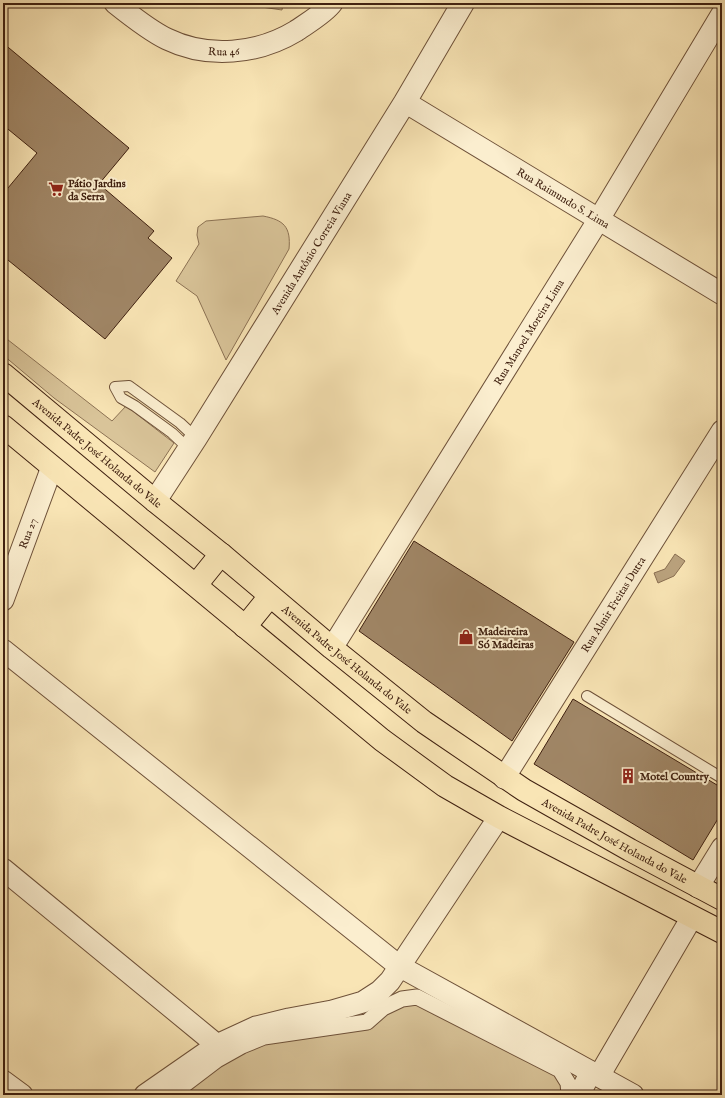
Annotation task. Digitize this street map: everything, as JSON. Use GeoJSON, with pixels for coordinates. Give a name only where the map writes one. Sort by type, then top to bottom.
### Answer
{"type":"FeatureCollection","features":[{"type":"Feature","properties":{"kind":"main road","name":"Avenida Padre José Holanda do Vale"},"geometry":{"type":"LineString","coordinates":[[3,374],[332,648],[424,722],[504,778],[524,790],[722,899]]}},
{"type":"Feature","properties":{"kind":"main road"},"geometry":{"type":"LineString","coordinates":[[3,426],[382,740],[445,786],[499,817],[722,932]]}},
{"type":"Feature","properties":{"kind":"main road"},"geometry":{"type":"LineString","coordinates":[[196,585],[221,554]]}},
{"type":"Feature","properties":{"kind":"main road"},"geometry":{"type":"LineString","coordinates":[[245,627],[270,596]]}},
{"type":"Feature","properties":{"kind":"street","name":"Rua 46"},"geometry":{"type":"LineString","coordinates":[[115,3],[132,17],[167,39],[194,49],[220,52],[270,44],[308,23],[332,3]]}},
{"type":"Feature","properties":{"kind":"street","name":"Avenida Antônio Correia Viana"},"geometry":{"type":"LineString","coordinates":[[155,501],[404,102],[463,3]]}},
{"type":"Feature","properties":{"kind":"street","name":"Rua Manoel Moreira Lima"},"geometry":{"type":"LineString","coordinates":[[332,648],[599,220],[722,14]]}},
{"type":"Feature","properties":{"kind":"street","name":"Rua Raimundo S. Lima"},"geometry":{"type":"LineString","coordinates":[[404,102],[722,294]]}},
{"type":"Feature","properties":{"kind":"street","name":"Rua Almir Freitas Dutra"},"geometry":{"type":"LineString","coordinates":[[504,778],[722,431]]}},
{"type":"Feature","properties":{"kind":"street","name":"Rua 27"},"geometry":{"type":"LineString","coordinates":[[3,600],[52,467]]}},
{"type":"Feature","properties":{"kind":"street"},"geometry":{"type":"LineString","coordinates":[[3,650],[399,966],[633,1095]]}},
{"type":"Feature","properties":{"kind":"street"},"geometry":{"type":"LineString","coordinates":[[145,1095],[216,1045],[256,1027],[332,1011],[363,1002],[380,991],[390,981],[499,817]]}},
{"type":"Feature","properties":{"kind":"street"},"geometry":{"type":"LineString","coordinates":[[698,887],[722,848]]}},
{"type":"Feature","properties":{"kind":"street"},"geometry":{"type":"LineString","coordinates":[[3,869],[216,1045]]}},
{"type":"Feature","properties":{"kind":"street"},"geometry":{"type":"LineString","coordinates":[[579,1095],[595,1074],[692,917]]}},
{"type":"Feature","properties":{"kind":"street"},"geometry":{"type":"LineString","coordinates":[[171,1095],[217,1060],[242,1046],[264,1037],[367,1022],[384,1008],[402,999],[417,997],[560,1070],[568,1083],[570,1095]]}},
{"type":"Feature","properties":{"kind":"street"},"geometry":{"type":"LineString","coordinates":[[3,1081],[22,1095]]}},
{"type":"Feature","properties":{"kind":"lane"},"geometry":{"type":"LineString","coordinates":[[129,386],[180,423],[192,443],[160,424],[136,406],[121,398],[114,387],[129,386]]}},
{"type":"Feature","properties":{"kind":"lane"},"geometry":{"type":"LineString","coordinates":[[587,696],[722,778]]}},
{"type":"Feature","properties":{"kind":"shaded area"},"geometry":{"type":"Polygon","coordinates":[[[234,3],[283,3],[282,10],[234,3]]]}},
{"type":"Feature","properties":{"kind":"shaded area"},"geometry":{"type":"Polygon","coordinates":[[[263,216],[281,222],[285,226],[289,235],[289,249],[226,360],[197,296],[176,281],[199,244],[197,235],[198,227],[206,221],[263,216]]]}},
{"type":"Feature","properties":{"kind":"shaded area"},"geometry":{"type":"Polygon","coordinates":[[[3,336],[112,421],[126,406],[174,443],[155,472],[54,398],[3,355],[3,336]]]}},
{"type":"Feature","properties":{"kind":"shaded area"},"geometry":{"type":"Polygon","coordinates":[[[675,554],[685,561],[674,576],[658,583],[654,573],[665,569],[675,554]]]}},
{"type":"Feature","properties":{"kind":"shaded area"},"geometry":{"type":"Polygon","coordinates":[[[417,997],[560,1070],[569,1095],[171,1095],[242,1046],[359,1023],[417,997]]]}},
{"type":"Feature","properties":{"kind":"building","name":"Pátio Jardins da Serra"},"geometry":{"type":"Polygon","coordinates":[[[3,43],[129,148],[99,184],[154,231],[148,238],[172,258],[105,339],[3,256],[3,194],[37,153],[3,125],[3,43]]]}},
{"type":"Feature","properties":{"kind":"building","name":"Madeireira Só Madeiras"},"geometry":{"type":"Polygon","coordinates":[[[414,541],[574,642],[512,741],[359,631],[414,541]]]}},
{"type":"Feature","properties":{"kind":"building","name":"Motel Country"},"geometry":{"type":"Polygon","coordinates":[[[573,699],[722,788],[722,812],[693,860],[534,764],[573,699]]]}},
{"type":"Feature","properties":{"kind":"place","name":"Pátio Jardins da Serra"},"geometry":{"type":"Point","coordinates":[56,189]}},
{"type":"Feature","properties":{"kind":"place","name":"Madeireira Só Madeiras"},"geometry":{"type":"Point","coordinates":[466,637]}},
{"type":"Feature","properties":{"kind":"place","name":"Motel Country"},"geometry":{"type":"Point","coordinates":[628,776]}}]}
